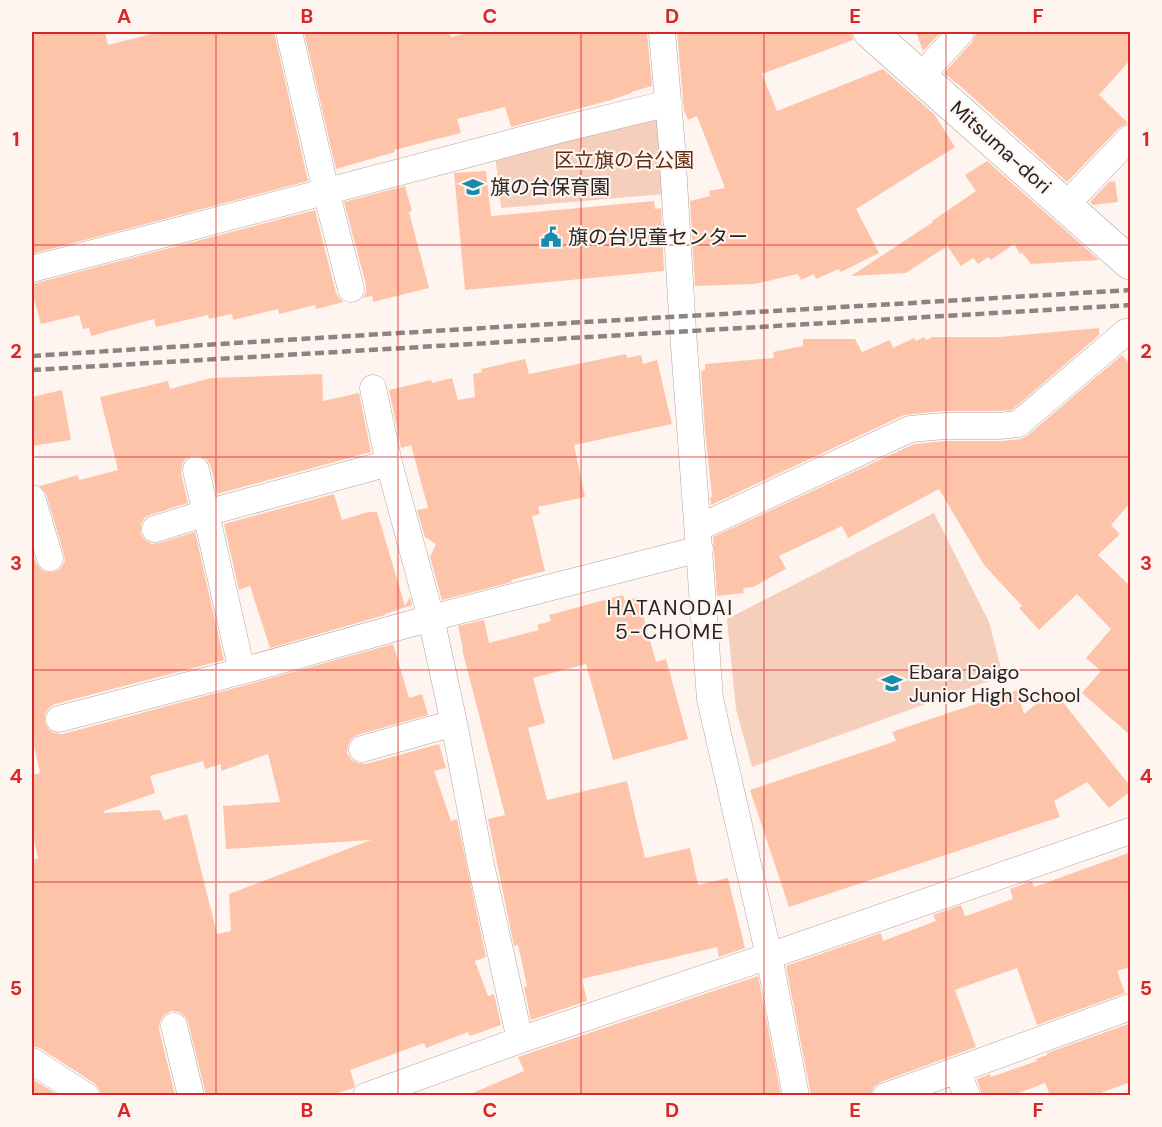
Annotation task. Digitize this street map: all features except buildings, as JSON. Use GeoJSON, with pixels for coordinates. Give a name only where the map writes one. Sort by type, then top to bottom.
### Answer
{"type":"FeatureCollection","features":[{"type":"Feature","properties":{"kind":"street"},"geometry":{"type":"LineString","coordinates":[[289,32],[351,289]]}},
{"type":"Feature","properties":{"kind":"street"},"geometry":{"type":"LineString","coordinates":[[662,32],[669,103],[710,699],[769,956],[796,1095]]}},
{"type":"Feature","properties":{"kind":"street","name":"Mitsuma-dori"},"geometry":{"type":"LineString","coordinates":[[870,32],[1131,263]]}},
{"type":"Feature","properties":{"kind":"street"},"geometry":{"type":"LineString","coordinates":[[921,76],[961,32]]}},
{"type":"Feature","properties":{"kind":"street"},"geometry":{"type":"LineString","coordinates":[[32,269],[669,103]]}},
{"type":"Feature","properties":{"kind":"street"},"geometry":{"type":"LineString","coordinates":[[1066,205],[1131,138]]}},
{"type":"Feature","properties":{"kind":"street"},"geometry":{"type":"LineString","coordinates":[[59,719],[242,672],[699,539],[910,429],[1018,424],[1126,332],[1131,331]]}},
{"type":"Feature","properties":{"kind":"street"},"geometry":{"type":"LineString","coordinates":[[373,388],[389,464],[431,618],[481,865],[520,1040]]}},
{"type":"Feature","properties":{"kind":"street"},"geometry":{"type":"LineString","coordinates":[[155,529],[389,464]]}},
{"type":"Feature","properties":{"kind":"street"},"geometry":{"type":"LineString","coordinates":[[196,470],[242,672]]}},
{"type":"Feature","properties":{"kind":"street"},"geometry":{"type":"LineString","coordinates":[[32,498],[50,558]]}},
{"type":"Feature","properties":{"kind":"street"},"geometry":{"type":"LineString","coordinates":[[362,749],[454,723]]}},
{"type":"Feature","properties":{"kind":"street"},"geometry":{"type":"LineString","coordinates":[[366,1095],[1131,831]]}},
{"type":"Feature","properties":{"kind":"street"},"geometry":{"type":"LineString","coordinates":[[886,1095],[1131,1007]]}},
{"type":"Feature","properties":{"kind":"street"},"geometry":{"type":"LineString","coordinates":[[174,1026],[191,1095]]}},
{"type":"Feature","properties":{"kind":"street"},"geometry":{"type":"LineString","coordinates":[[32,1062],[86,1095]]}},
{"type":"Feature","properties":{"kind":"street"},"geometry":{"type":"LineString","coordinates":[[957,1070],[967,1095]]}},
{"type":"Feature","properties":{"kind":"green space","name":"区立旗の台公園"},"geometry":{"type":"Polygon","coordinates":[[[659,113],[664,194],[501,208],[495,154],[659,113]]]}},
{"type":"Feature","properties":{"kind":"green space"},"geometry":{"type":"Polygon","coordinates":[[[934,513],[989,622],[1003,676],[752,767],[736,709],[727,619],[934,513]]]}},
{"type":"Feature","properties":{"kind":"railway"},"geometry":{"type":"LineString","coordinates":[[32,356],[1130,290]]}},
{"type":"Feature","properties":{"kind":"railway"},"geometry":{"type":"LineString","coordinates":[[32,370],[1130,305]]}},
{"type":"Feature","properties":{"kind":"place","name":"旗の台保育園"},"geometry":{"type":"Point","coordinates":[473,187]}},
{"type":"Feature","properties":{"kind":"place","name":"旗の台児童センター"},"geometry":{"type":"Point","coordinates":[551,237]}},
{"type":"Feature","properties":{"kind":"place","name":"Ebara Daigo Junior High School"},"geometry":{"type":"Point","coordinates":[892,683]}},
{"type":"Feature","properties":{"kind":"district","name":"HATANODAI 5-CHOME"},"geometry":{"type":"Point","coordinates":[670,620]}}]}
